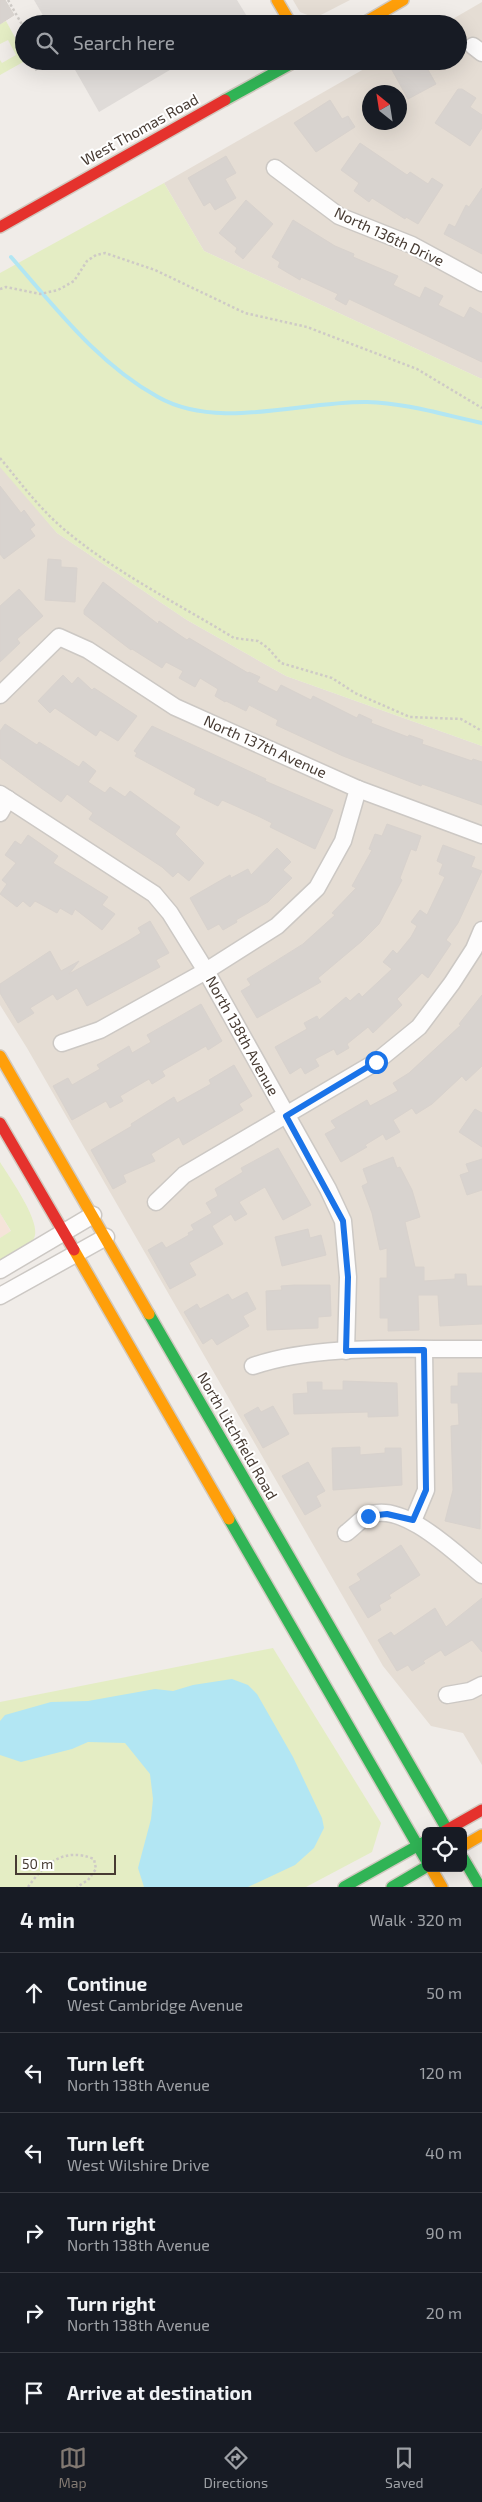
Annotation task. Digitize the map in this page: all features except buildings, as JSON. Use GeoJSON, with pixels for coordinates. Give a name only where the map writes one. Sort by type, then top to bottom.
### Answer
{"type":"FeatureCollection","features":[{"type":"Feature","properties":{"kind":"main road"},"geometry":{"type":"LineString","coordinates":[[277,0],[286,15]]}},
{"type":"Feature","properties":{"kind":"main road"},"geometry":{"type":"LineString","coordinates":[[377,15],[403,0]]}},
{"type":"Feature","properties":{"kind":"main road","name":"West Thomas Road"},"geometry":{"type":"LineString","coordinates":[[0,227],[116,160],[280,70]]}},
{"type":"Feature","properties":{"kind":"main road","name":"North Litchfield Road"},"geometry":{"type":"LineString","coordinates":[[0,1056],[445,1827]]}},
{"type":"Feature","properties":{"kind":"main road"},"geometry":{"type":"LineString","coordinates":[[0,1123],[422,1843],[344,1887]]}},
{"type":"Feature","properties":{"kind":"main road"},"geometry":{"type":"LineString","coordinates":[[452,1827],[482,1810]]}},
{"type":"Feature","properties":{"kind":"main road"},"geometry":{"type":"LineString","coordinates":[[467,1844],[482,1835]]}},
{"type":"Feature","properties":{"kind":"main road"},"geometry":{"type":"LineString","coordinates":[[467,1865],[480,1887]]}},
{"type":"Feature","properties":{"kind":"main road"},"geometry":{"type":"LineString","coordinates":[[392,1887],[422,1869]]}},
{"type":"Feature","properties":{"kind":"main road"},"geometry":{"type":"LineString","coordinates":[[433,1872],[442,1887]]}},
{"type":"Feature","properties":{"kind":"street","name":"North 136th Drive"},"geometry":{"type":"LineString","coordinates":[[275,168],[339,216],[412,245],[482,283]]}},
{"type":"Feature","properties":{"kind":"street","name":"North 137th Avenue"},"geometry":{"type":"LineString","coordinates":[[0,696],[59,637],[88,650],[175,707],[358,789],[482,835]]}},
{"type":"Feature","properties":{"kind":"street"},"geometry":{"type":"LineString","coordinates":[[62,1043],[100,1030],[206,971],[277,926],[317,888],[343,842],[358,789]]}},
{"type":"Feature","properties":{"kind":"street","name":"North 138th Avenue"},"geometry":{"type":"LineString","coordinates":[[3,802],[154,894],[170,913],[206,971],[343,1221],[348,1277],[346,1351]]}},
{"type":"Feature","properties":{"kind":"street"},"geometry":{"type":"LineString","coordinates":[[156,1202],[184,1175],[376,1062],[419,1027],[452,983],[474,949],[482,930]]}},
{"type":"Feature","properties":{"kind":"street"},"geometry":{"type":"LineString","coordinates":[[0,1270],[93,1215]]}},
{"type":"Feature","properties":{"kind":"street"},"geometry":{"type":"LineString","coordinates":[[0,1296],[106,1237]]}},
{"type":"Feature","properties":{"kind":"street"},"geometry":{"type":"LineString","coordinates":[[253,1366],[278,1357],[346,1351],[482,1349]]}},
{"type":"Feature","properties":{"kind":"street"},"geometry":{"type":"LineString","coordinates":[[413,1520],[426,1490],[424,1350]]}},
{"type":"Feature","properties":{"kind":"street"},"geometry":{"type":"LineString","coordinates":[[346,1533],[368,1516],[387,1514],[413,1520],[482,1575]]}},
{"type":"Feature","properties":{"kind":"street"},"geometry":{"type":"LineString","coordinates":[[447,1695],[470,1691],[482,1685]]}},
{"type":"Feature","properties":{"kind":"path"},"geometry":{"type":"LineString","coordinates":[[8,0],[17,15]]}},
{"type":"Feature","properties":{"kind":"path"},"geometry":{"type":"LineString","coordinates":[[0,289],[6,287],[40,294],[58,290],[74,281],[87,261],[96,255],[105,253],[155,270],[245,313],[307,327],[417,370],[482,408]]}},
{"type":"Feature","properties":{"kind":"path"},"geometry":{"type":"LineString","coordinates":[[0,458],[38,504],[59,525],[102,557],[234,638],[258,641],[268,648],[282,663],[332,678],[355,693],[410,717],[461,719],[482,731]]}},
{"type":"Feature","properties":{"kind":"path"},"geometry":{"type":"LineString","coordinates":[[28,1887],[51,1862],[67,1854],[82,1854],[94,1860],[96,1869],[88,1880],[77,1887]]}},
{"type":"Feature","properties":{"kind":"shaded area"},"geometry":{"type":"Polygon","coordinates":[[[34,0],[237,0],[246,15],[43,15],[34,0]]]}},
{"type":"Feature","properties":{"kind":"shaded area"},"geometry":{"type":"Polygon","coordinates":[[[293,0],[350,0],[321,15],[308,15],[300,12],[293,0]]]}},
{"type":"Feature","properties":{"kind":"shaded area"},"geometry":{"type":"Polygon","coordinates":[[[482,2],[482,379],[204,251],[164,183],[362,70],[467,70],[467,15],[460,15],[482,2]]]}},
{"type":"Feature","properties":{"kind":"shaded area"},"geometry":{"type":"Polygon","coordinates":[[[75,70],[170,70],[99,112],[75,70]]]}},
{"type":"Feature","properties":{"kind":"shaded area"},"geometry":{"type":"Polygon","coordinates":[[[0,465],[57,533],[187,620],[286,676],[482,746],[482,1765],[463,1733],[431,1726],[383,1666],[27,1048],[0,1005],[0,465]]]}},
{"type":"Feature","properties":{"kind":"shaded area"},"geometry":{"type":"Polygon","coordinates":[[[0,1213],[11,1232],[0,1238],[0,1213]]]}},
{"type":"Feature","properties":{"kind":"green space"},"geometry":{"type":"Polygon","coordinates":[[[6,21],[15,38],[15,53],[8,40],[0,44],[0,24],[6,21]]]}},
{"type":"Feature","properties":{"kind":"green space"},"geometry":{"type":"Polygon","coordinates":[[[15,56],[15,67],[0,75],[0,60],[2,63],[15,56]]]}},
{"type":"Feature","properties":{"kind":"green space"},"geometry":{"type":"Polygon","coordinates":[[[164,183],[204,251],[482,379],[482,746],[286,676],[187,620],[57,533],[0,467],[0,273],[164,183]]]}},
{"type":"Feature","properties":{"kind":"green space"},"geometry":{"type":"Polygon","coordinates":[[[0,1162],[30,1213],[35,1233],[30,1243],[0,1261],[0,1238],[11,1231],[0,1213],[0,1162]]]}},
{"type":"Feature","properties":{"kind":"green space"},"geometry":{"type":"Polygon","coordinates":[[[273,1648],[381,1823],[372,1852],[306,1887],[0,1887],[0,1702],[273,1648]]]}},
{"type":"Feature","properties":{"kind":"water"},"geometry":{"type":"Polygon","coordinates":[[[232,1679],[248,1685],[257,1694],[293,1757],[322,1818],[324,1828],[314,1848],[295,1865],[248,1887],[144,1887],[138,1868],[151,1819],[153,1799],[150,1774],[125,1743],[88,1742],[72,1749],[21,1762],[0,1755],[0,1721],[5,1715],[51,1702],[88,1701],[155,1689],[173,1691],[193,1685],[232,1679]]]}},
{"type":"Feature","properties":{"kind":"waterway"},"geometry":{"type":"LineString","coordinates":[[11,257],[78,333],[116,368],[136,384],[158,397],[182,407],[207,412],[233,413],[367,402],[411,407],[482,423]]}},
{"type":"Feature","properties":{"kind":"traffic: fast"},"geometry":{"type":"LineString","coordinates":[[225,100],[280,70]]}},
{"type":"Feature","properties":{"kind":"traffic: fast"},"geometry":{"type":"LineString","coordinates":[[149,1314],[446,1827]]}},
{"type":"Feature","properties":{"kind":"traffic: fast"},"geometry":{"type":"LineString","coordinates":[[229,1519],[422,1853]]}},
{"type":"Feature","properties":{"kind":"traffic: fast"},"geometry":{"type":"LineString","coordinates":[[344,1887],[422,1843]]}},
{"type":"Feature","properties":{"kind":"traffic: fast"},"geometry":{"type":"LineString","coordinates":[[467,1865],[480,1887]]}},
{"type":"Feature","properties":{"kind":"traffic: fast"},"geometry":{"type":"LineString","coordinates":[[392,1887],[422,1869]]}},
{"type":"Feature","properties":{"kind":"traffic: slow"},"geometry":{"type":"LineString","coordinates":[[277,0],[286,15]]}},
{"type":"Feature","properties":{"kind":"traffic: slow"},"geometry":{"type":"LineString","coordinates":[[377,15],[403,0]]}},
{"type":"Feature","properties":{"kind":"traffic: slow"},"geometry":{"type":"LineString","coordinates":[[0,1056],[149,1314]]}},
{"type":"Feature","properties":{"kind":"traffic: slow"},"geometry":{"type":"LineString","coordinates":[[74,1250],[229,1519]]}},
{"type":"Feature","properties":{"kind":"traffic: slow"},"geometry":{"type":"LineString","coordinates":[[467,1844],[482,1835]]}},
{"type":"Feature","properties":{"kind":"traffic: slow"},"geometry":{"type":"LineString","coordinates":[[433,1872],[442,1887]]}},
{"type":"Feature","properties":{"kind":"traffic: jam"},"geometry":{"type":"LineString","coordinates":[[0,227],[225,100]]}},
{"type":"Feature","properties":{"kind":"traffic: jam"},"geometry":{"type":"LineString","coordinates":[[0,1123],[74,1250]]}},
{"type":"Feature","properties":{"kind":"traffic: jam"},"geometry":{"type":"LineString","coordinates":[[452,1827],[482,1810]]}},
{"type":"Feature","properties":{"kind":"route"},"geometry":{"type":"LineString","coordinates":[[368,1516],[387,1514],[413,1520],[426,1490],[424,1350],[346,1351],[348,1277],[343,1221],[328,1190],[286,1116],[376,1062]]}}]}
